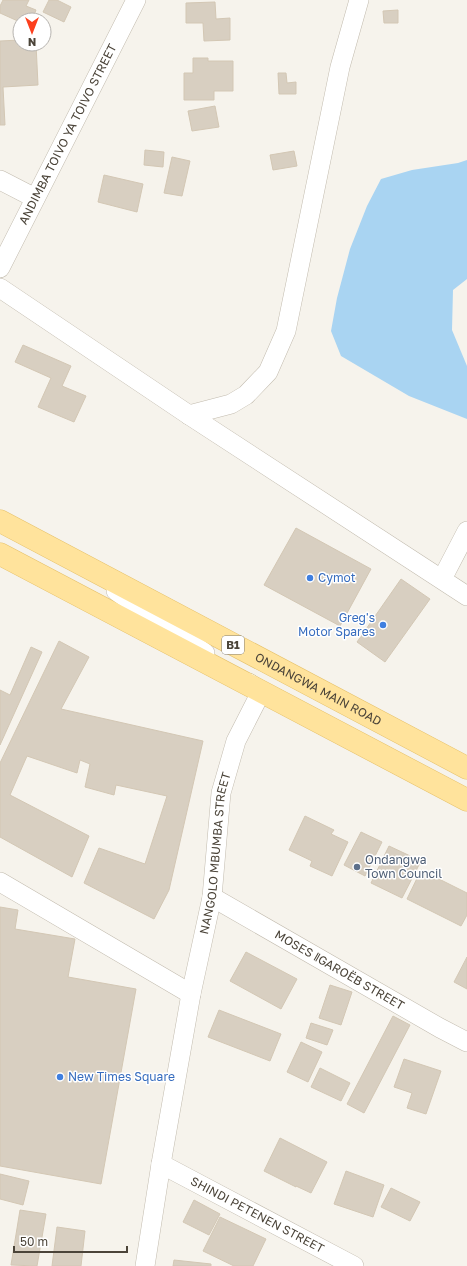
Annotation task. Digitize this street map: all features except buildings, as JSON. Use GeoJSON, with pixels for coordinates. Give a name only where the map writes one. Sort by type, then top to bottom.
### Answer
{"type":"FeatureCollection","features":[{"type":"Feature","properties":{"kind":"main road","name":"ONDANGWA MAIN ROAD"},"geometry":{"type":"LineString","coordinates":[[0,521],[467,768]]}},
{"type":"Feature","properties":{"kind":"main road","name":"B1"},"geometry":{"type":"LineString","coordinates":[[0,554],[467,800]]}},
{"type":"Feature","properties":{"kind":"street","name":"ANDIMBA TOIVO YA TOIVO STREET"},"geometry":{"type":"LineString","coordinates":[[0,268],[136,0]]}},
{"type":"Feature","properties":{"kind":"street"},"geometry":{"type":"LineString","coordinates":[[189,415],[231,404],[246,395],[268,372],[286,332],[340,67],[359,0]]}},
{"type":"Feature","properties":{"kind":"street"},"geometry":{"type":"LineString","coordinates":[[0,180],[35,198]]}},
{"type":"Feature","properties":{"kind":"street"},"geometry":{"type":"LineString","coordinates":[[0,288],[189,415],[467,596]]}},
{"type":"Feature","properties":{"kind":"street"},"geometry":{"type":"LineString","coordinates":[[442,579],[467,531]]}},
{"type":"Feature","properties":{"kind":"street"},"geometry":{"type":"LineString","coordinates":[[57,550],[261,692]]}},
{"type":"Feature","properties":{"kind":"street","name":"NANGOLO MBUMBA STREET"},"geometry":{"type":"LineString","coordinates":[[145,1266],[161,1164],[192,994],[212,897],[221,793],[236,741],[261,692]]}},
{"type":"Feature","properties":{"kind":"street"},"geometry":{"type":"LineString","coordinates":[[0,882],[192,994]]}},
{"type":"Feature","properties":{"kind":"street","name":"MOSES ǁGAROËB STREET"},"geometry":{"type":"LineString","coordinates":[[212,897],[467,1042]]}},
{"type":"Feature","properties":{"kind":"street","name":"SHINDI PETENEN STREET"},"geometry":{"type":"LineString","coordinates":[[161,1164],[354,1266]]}},
{"type":"Feature","properties":{"kind":"water"},"geometry":{"type":"Polygon","coordinates":[[[467,160],[467,279],[453,290],[452,330],[467,366],[467,419],[409,396],[341,356],[331,331],[337,298],[350,249],[367,206],[381,179],[412,170],[458,163],[467,160]]]}},
{"type":"Feature","properties":{"kind":"place","name":"Cymot"},"geometry":{"type":"Point","coordinates":[310,578]}},
{"type":"Feature","properties":{"kind":"place","name":"Greg's Motor Spares"},"geometry":{"type":"Point","coordinates":[383,625]}},
{"type":"Feature","properties":{"kind":"place","name":"Ondangwa Town Council"},"geometry":{"type":"Point","coordinates":[357,867]}},
{"type":"Feature","properties":{"kind":"place","name":"New Times Square"},"geometry":{"type":"Point","coordinates":[60,1077]}}]}
